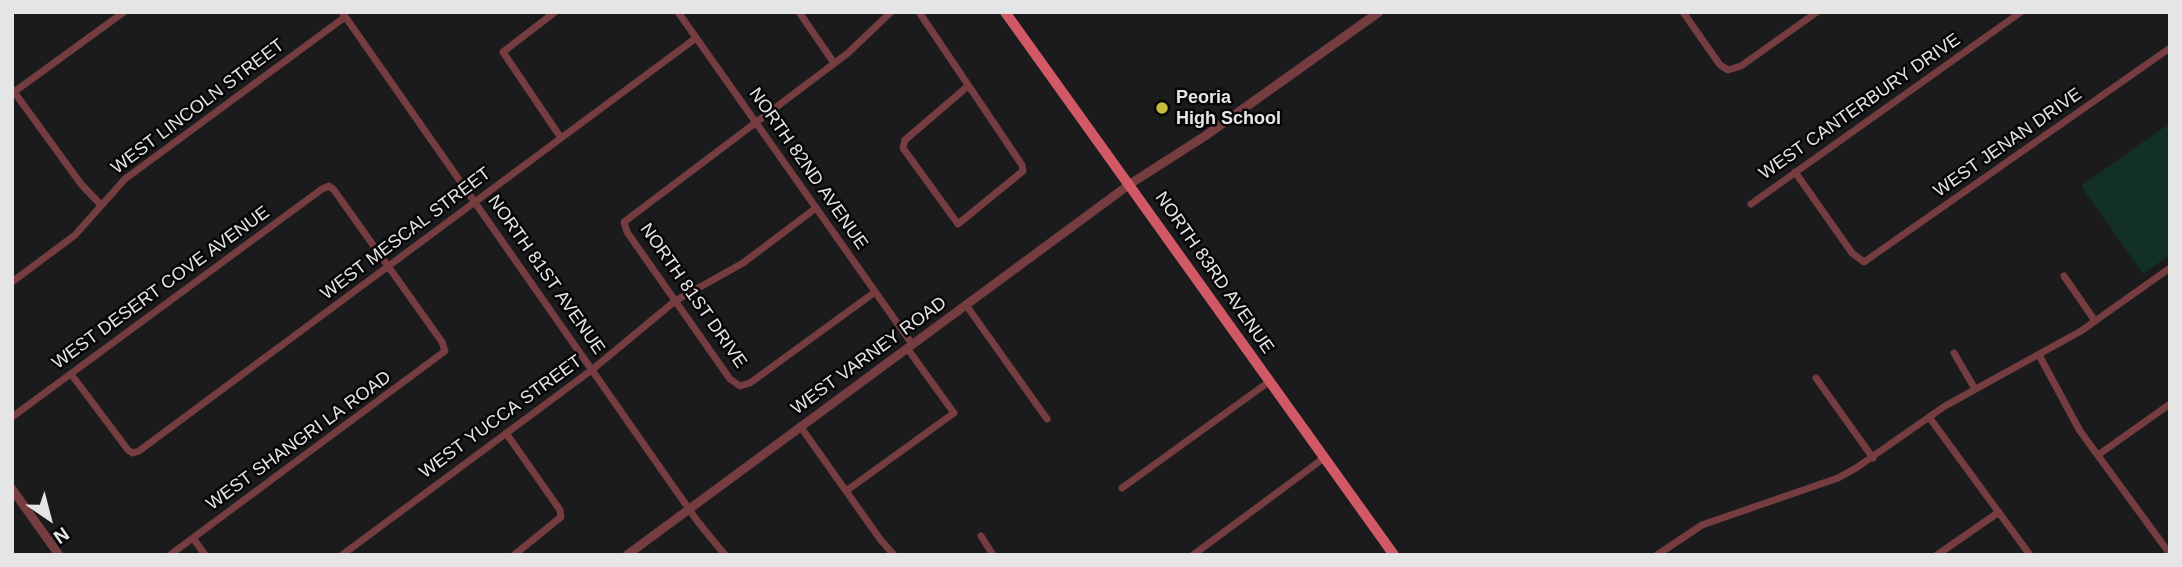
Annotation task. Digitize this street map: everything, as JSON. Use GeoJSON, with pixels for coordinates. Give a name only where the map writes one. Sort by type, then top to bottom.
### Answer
{"type":"FeatureCollection","features":[{"type":"Feature","properties":{"kind":"main road","name":"NORTH 83RD AVENUE"},"geometry":{"type":"LineString","coordinates":[[1005,12],[1394,555]]}},
{"type":"Feature","properties":{"kind":"street"},"geometry":{"type":"LineString","coordinates":[[100,205],[81,184],[13,90],[124,12]]}},
{"type":"Feature","properties":{"kind":"street"},"geometry":{"type":"LineString","coordinates":[[555,12],[503,52],[561,138]]}},
{"type":"Feature","properties":{"kind":"street","name":"NORTH 82ND AVENUE"},"geometry":{"type":"LineString","coordinates":[[678,12],[875,292],[954,413],[846,491]]}},
{"type":"Feature","properties":{"kind":"street"},"geometry":{"type":"LineString","coordinates":[[799,12],[834,63]]}},
{"type":"Feature","properties":{"kind":"street"},"geometry":{"type":"LineString","coordinates":[[755,122],[834,63],[891,12]]}},
{"type":"Feature","properties":{"kind":"street"},"geometry":{"type":"LineString","coordinates":[[919,12],[968,86],[1024,171],[958,224],[903,148],[905,140],[968,86]]}},
{"type":"Feature","properties":{"kind":"street","name":"WEST VARNEY ROAD"},"geometry":{"type":"LineString","coordinates":[[627,555],[1130,184],[1205,136],[1379,12]]}},
{"type":"Feature","properties":{"kind":"street"},"geometry":{"type":"LineString","coordinates":[[1683,12],[1720,65],[1728,70],[1741,66],[1816,12]]}},
{"type":"Feature","properties":{"kind":"street","name":"WEST CANTERBURY DRIVE"},"geometry":{"type":"LineString","coordinates":[[1751,204],[2021,12]]}},
{"type":"Feature","properties":{"kind":"street","name":"NORTH 81ST AVENUE"},"geometry":{"type":"LineString","coordinates":[[343,15],[691,508],[698,522],[725,555]]}},
{"type":"Feature","properties":{"kind":"street","name":"WEST LINCOLN STREET"},"geometry":{"type":"LineString","coordinates":[[12,282],[75,235],[125,179],[343,15]]}},
{"type":"Feature","properties":{"kind":"street","name":"WEST MESCAL STREET"},"geometry":{"type":"LineString","coordinates":[[71,374],[133,453],[696,38]]}},
{"type":"Feature","properties":{"kind":"street","name":"WEST JENAN DRIVE"},"geometry":{"type":"LineString","coordinates":[[1795,172],[1852,253],[1864,262],[2170,48]]}},
{"type":"Feature","properties":{"kind":"street","name":"NORTH 81ST DRIVE"},"geometry":{"type":"LineString","coordinates":[[755,122],[624,222],[627,232],[730,379],[740,386],[750,383],[875,292]]}},
{"type":"Feature","properties":{"kind":"street","name":"WEST DESERT COVE AVENUE"},"geometry":{"type":"LineString","coordinates":[[12,417],[329,186],[388,267]]}},
{"type":"Feature","properties":{"kind":"street","name":"WEST YUCCA STREET"},"geometry":{"type":"LineString","coordinates":[[342,555],[593,369],[675,301],[743,263],[816,208]]}},
{"type":"Feature","properties":{"kind":"street","name":"WEST SHANGRI LA ROAD"},"geometry":{"type":"LineString","coordinates":[[170,555],[445,351],[442,342],[388,267]]}},
{"type":"Feature","properties":{"kind":"street"},"geometry":{"type":"LineString","coordinates":[[1657,555],[1702,525],[1838,478],[1873,458],[1929,417],[2095,321],[2170,268]]}},
{"type":"Feature","properties":{"kind":"street"},"geometry":{"type":"LineString","coordinates":[[2064,276],[2095,321]]}},
{"type":"Feature","properties":{"kind":"street"},"geometry":{"type":"LineString","coordinates":[[966,305],[1047,419]]}},
{"type":"Feature","properties":{"kind":"street"},"geometry":{"type":"LineString","coordinates":[[1954,353],[1975,389]]}},
{"type":"Feature","properties":{"kind":"street"},"geometry":{"type":"LineString","coordinates":[[2039,355],[2075,423],[2166,542],[2170,554]]}},
{"type":"Feature","properties":{"kind":"street"},"geometry":{"type":"LineString","coordinates":[[1816,378],[1873,458]]}},
{"type":"Feature","properties":{"kind":"street"},"geometry":{"type":"LineString","coordinates":[[1122,488],[1270,381]]}},
{"type":"Feature","properties":{"kind":"street"},"geometry":{"type":"LineString","coordinates":[[2098,455],[2170,404]]}},
{"type":"Feature","properties":{"kind":"street"},"geometry":{"type":"LineString","coordinates":[[1929,417],[2031,555]]}},
{"type":"Feature","properties":{"kind":"street"},"geometry":{"type":"LineString","coordinates":[[800,426],[894,555]]}},
{"type":"Feature","properties":{"kind":"street"},"geometry":{"type":"LineString","coordinates":[[506,433],[560,510],[561,517],[514,555]]}},
{"type":"Feature","properties":{"kind":"street"},"geometry":{"type":"LineString","coordinates":[[1194,555],[1324,458]]}},
{"type":"Feature","properties":{"kind":"street"},"geometry":{"type":"LineString","coordinates":[[12,489],[59,555]]}},
{"type":"Feature","properties":{"kind":"street"},"geometry":{"type":"LineString","coordinates":[[1937,555],[1999,512]]}},
{"type":"Feature","properties":{"kind":"street"},"geometry":{"type":"LineString","coordinates":[[981,536],[993,555]]}},
{"type":"Feature","properties":{"kind":"street"},"geometry":{"type":"LineString","coordinates":[[193,538],[205,555]]}},
{"type":"Feature","properties":{"kind":"green space"},"geometry":{"type":"Polygon","coordinates":[[[2170,123],[2170,255],[2143,274],[2081,186],[2170,123]]]}},
{"type":"Feature","properties":{"kind":"place","name":"Peoria High School"},"geometry":{"type":"Point","coordinates":[1162,108]}}]}
